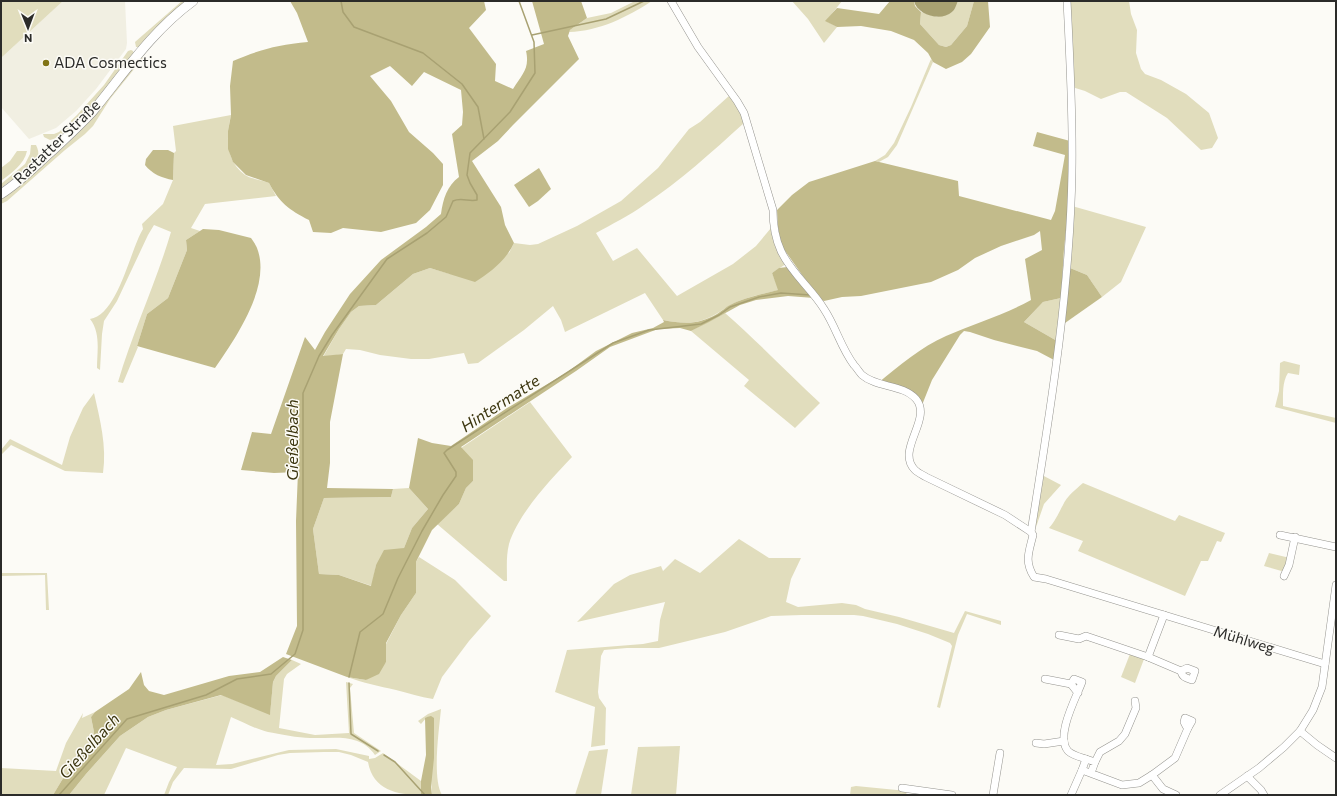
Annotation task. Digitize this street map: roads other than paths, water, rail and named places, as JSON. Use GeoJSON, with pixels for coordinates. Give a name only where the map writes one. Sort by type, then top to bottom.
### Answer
{"type":"FeatureCollection","features":[{"type":"Feature","properties":{"kind":"main road","name":"Rastatter Straße"},"geometry":{"type":"LineString","coordinates":[[1,194],[33,169],[76,129],[139,52],[159,30],[192,1]]}},
{"type":"Feature","properties":{"kind":"street"},"geometry":{"type":"LineString","coordinates":[[671,1],[698,47],[744,113],[773,210],[775,234],[781,251],[788,264],[824,309],[847,354],[861,375],[878,384],[906,392],[915,398],[919,404],[921,410],[919,422],[909,450],[910,460],[915,470],[926,477],[1005,514],[1032,532],[1054,381],[1066,269],[1072,171],[1071,94],[1066,1]]}},
{"type":"Feature","properties":{"kind":"street","name":"Mühlweg"},"geometry":{"type":"LineString","coordinates":[[1032,532],[1033,535],[1028,565],[1034,577],[1046,579],[1325,664]]}},
{"type":"Feature","properties":{"kind":"street"},"geometry":{"type":"LineString","coordinates":[[1280,534],[1336,547]]}},
{"type":"Feature","properties":{"kind":"street"},"geometry":{"type":"LineString","coordinates":[[1284,576],[1289,565],[1295,537]]}},
{"type":"Feature","properties":{"kind":"street"},"geometry":{"type":"LineString","coordinates":[[1220,795],[1259,768],[1300,731],[1316,704],[1322,687],[1336,585]]}},
{"type":"Feature","properties":{"kind":"street"},"geometry":{"type":"LineString","coordinates":[[1148,657],[1164,615]]}},
{"type":"Feature","properties":{"kind":"street"},"geometry":{"type":"LineString","coordinates":[[1059,635],[1079,639],[1086,636],[1148,657],[1182,671]]}},
{"type":"Feature","properties":{"kind":"street"},"geometry":{"type":"LineString","coordinates":[[1045,679],[1071,684],[1078,693]]}},
{"type":"Feature","properties":{"kind":"street"},"geometry":{"type":"LineString","coordinates":[[1071,684],[1074,679],[1082,682],[1065,725],[1064,741],[1070,753],[1095,762]]}},
{"type":"Feature","properties":{"kind":"street"},"geometry":{"type":"LineString","coordinates":[[1091,773],[1100,752],[1125,734],[1136,708],[1135,701]]}},
{"type":"Feature","properties":{"kind":"street"},"geometry":{"type":"LineString","coordinates":[[1082,770],[1122,786],[1139,783],[1152,776],[1175,758],[1188,728]]}},
{"type":"Feature","properties":{"kind":"street"},"geometry":{"type":"LineString","coordinates":[[1300,731],[1336,758]]}},
{"type":"Feature","properties":{"kind":"street"},"geometry":{"type":"LineString","coordinates":[[1036,743],[1044,744],[1064,741]]}},
{"type":"Feature","properties":{"kind":"street"},"geometry":{"type":"LineString","coordinates":[[993,795],[1000,753]]}},
{"type":"Feature","properties":{"kind":"street"},"geometry":{"type":"LineString","coordinates":[[1071,795],[1086,759]]}},
{"type":"Feature","properties":{"kind":"street"},"geometry":{"type":"LineString","coordinates":[[1152,776],[1163,789],[1176,795]]}},
{"type":"Feature","properties":{"kind":"street"},"geometry":{"type":"LineString","coordinates":[[1247,776],[1264,795]]}},
{"type":"Feature","properties":{"kind":"street"},"geometry":{"type":"LineString","coordinates":[[902,788],[952,795]]}},
{"type":"Feature","properties":{"kind":"waterway"},"geometry":{"type":"LineString","coordinates":[[341,1],[343,12],[354,27],[423,53],[462,84],[478,107],[484,139]]}},
{"type":"Feature","properties":{"kind":"waterway","name":"Gießelbach"},"geometry":{"type":"LineString","coordinates":[[59,795],[127,719],[206,695],[237,679],[271,674],[295,654],[303,630],[303,393],[319,356],[332,335],[387,259],[427,233],[446,217],[453,201],[459,199],[477,200],[477,195],[467,175],[470,153],[510,112],[535,73],[534,42],[519,1]]}},
{"type":"Feature","properties":{"kind":"waterway"},"geometry":{"type":"LineString","coordinates":[[532,35],[606,19],[644,1]]}},
{"type":"Feature","properties":{"kind":"waterway","name":"Hintermatte"},"geometry":{"type":"LineString","coordinates":[[349,677],[360,632],[383,614],[398,578],[422,531],[456,476],[456,472],[444,453],[447,450],[613,343],[649,330],[701,324],[719,315],[730,307],[759,297],[781,293],[810,295]]}},
{"type":"Feature","properties":{"kind":"waterway","name":"Hintermatte"},"geometry":{"type":"LineString","coordinates":[[349,683],[351,734],[378,751]]}},
{"type":"Feature","properties":{"kind":"waterway","name":"Hintermatte"},"geometry":{"type":"LineString","coordinates":[[384,755],[395,762],[425,795]]}},
{"type":"Feature","properties":{"kind":"place","name":"ADA Cosmectics"},"geometry":{"type":"Point","coordinates":[46,63]}}]}
